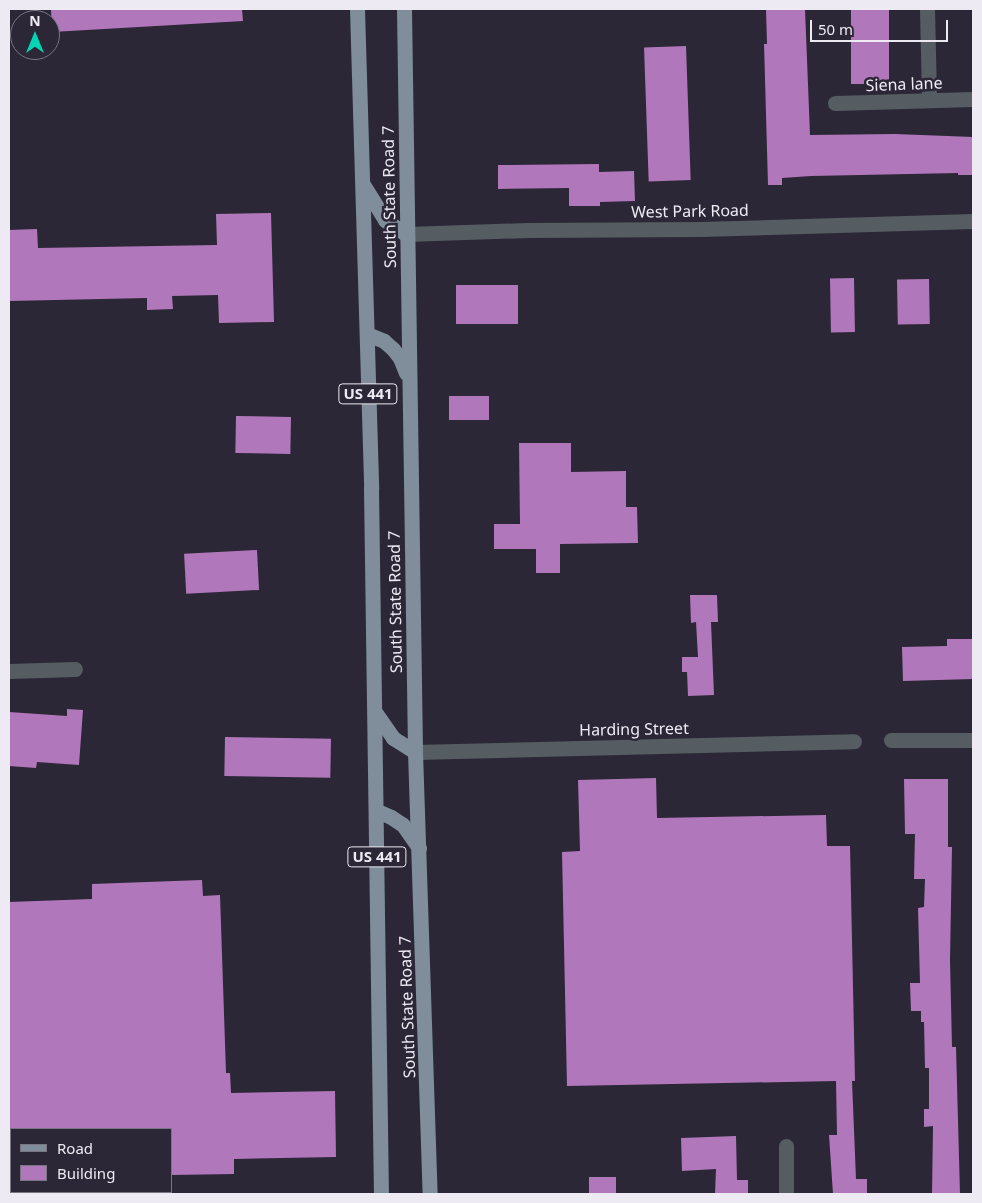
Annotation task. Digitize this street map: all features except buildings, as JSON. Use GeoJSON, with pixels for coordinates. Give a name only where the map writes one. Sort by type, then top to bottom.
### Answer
{"type":"FeatureCollection","features":[{"type":"Feature","properties":{"kind":"main road","name":"South State Road 7"},"geometry":{"type":"LineString","coordinates":[[357,9],[377,811],[381,1194]]}},
{"type":"Feature","properties":{"kind":"main road","name":"South State Road 7"},"geometry":{"type":"LineString","coordinates":[[404,9],[415,752],[430,1194]]}},
{"type":"Feature","properties":{"kind":"main road"},"geometry":{"type":"LineString","coordinates":[[362,183],[385,220],[406,234]]}},
{"type":"Feature","properties":{"kind":"main road"},"geometry":{"type":"LineString","coordinates":[[366,334],[384,341],[393,349],[400,358],[409,382]]}},
{"type":"Feature","properties":{"kind":"main road"},"geometry":{"type":"LineString","coordinates":[[374,711],[393,738],[415,752]]}},
{"type":"Feature","properties":{"kind":"main road"},"geometry":{"type":"LineString","coordinates":[[377,811],[403,825],[418,848]]}},
{"type":"Feature","properties":{"kind":"street"},"geometry":{"type":"LineString","coordinates":[[927,9],[929,100]]}},
{"type":"Feature","properties":{"kind":"street","name":"Siena lane"},"geometry":{"type":"LineString","coordinates":[[836,103],[973,99]]}},
{"type":"Feature","properties":{"kind":"street","name":"West Park Road"},"geometry":{"type":"LineString","coordinates":[[406,234],[528,230],[701,229],[973,221]]}},
{"type":"Feature","properties":{"kind":"street"},"geometry":{"type":"LineString","coordinates":[[9,671],[75,670]]}},
{"type":"Feature","properties":{"kind":"street"},"geometry":{"type":"LineString","coordinates":[[891,740],[973,740]]}},
{"type":"Feature","properties":{"kind":"street","name":"Harding Street"},"geometry":{"type":"LineString","coordinates":[[415,752],[854,741]]}},
{"type":"Feature","properties":{"kind":"street"},"geometry":{"type":"LineString","coordinates":[[786,1146],[786,1194]]}}]}
